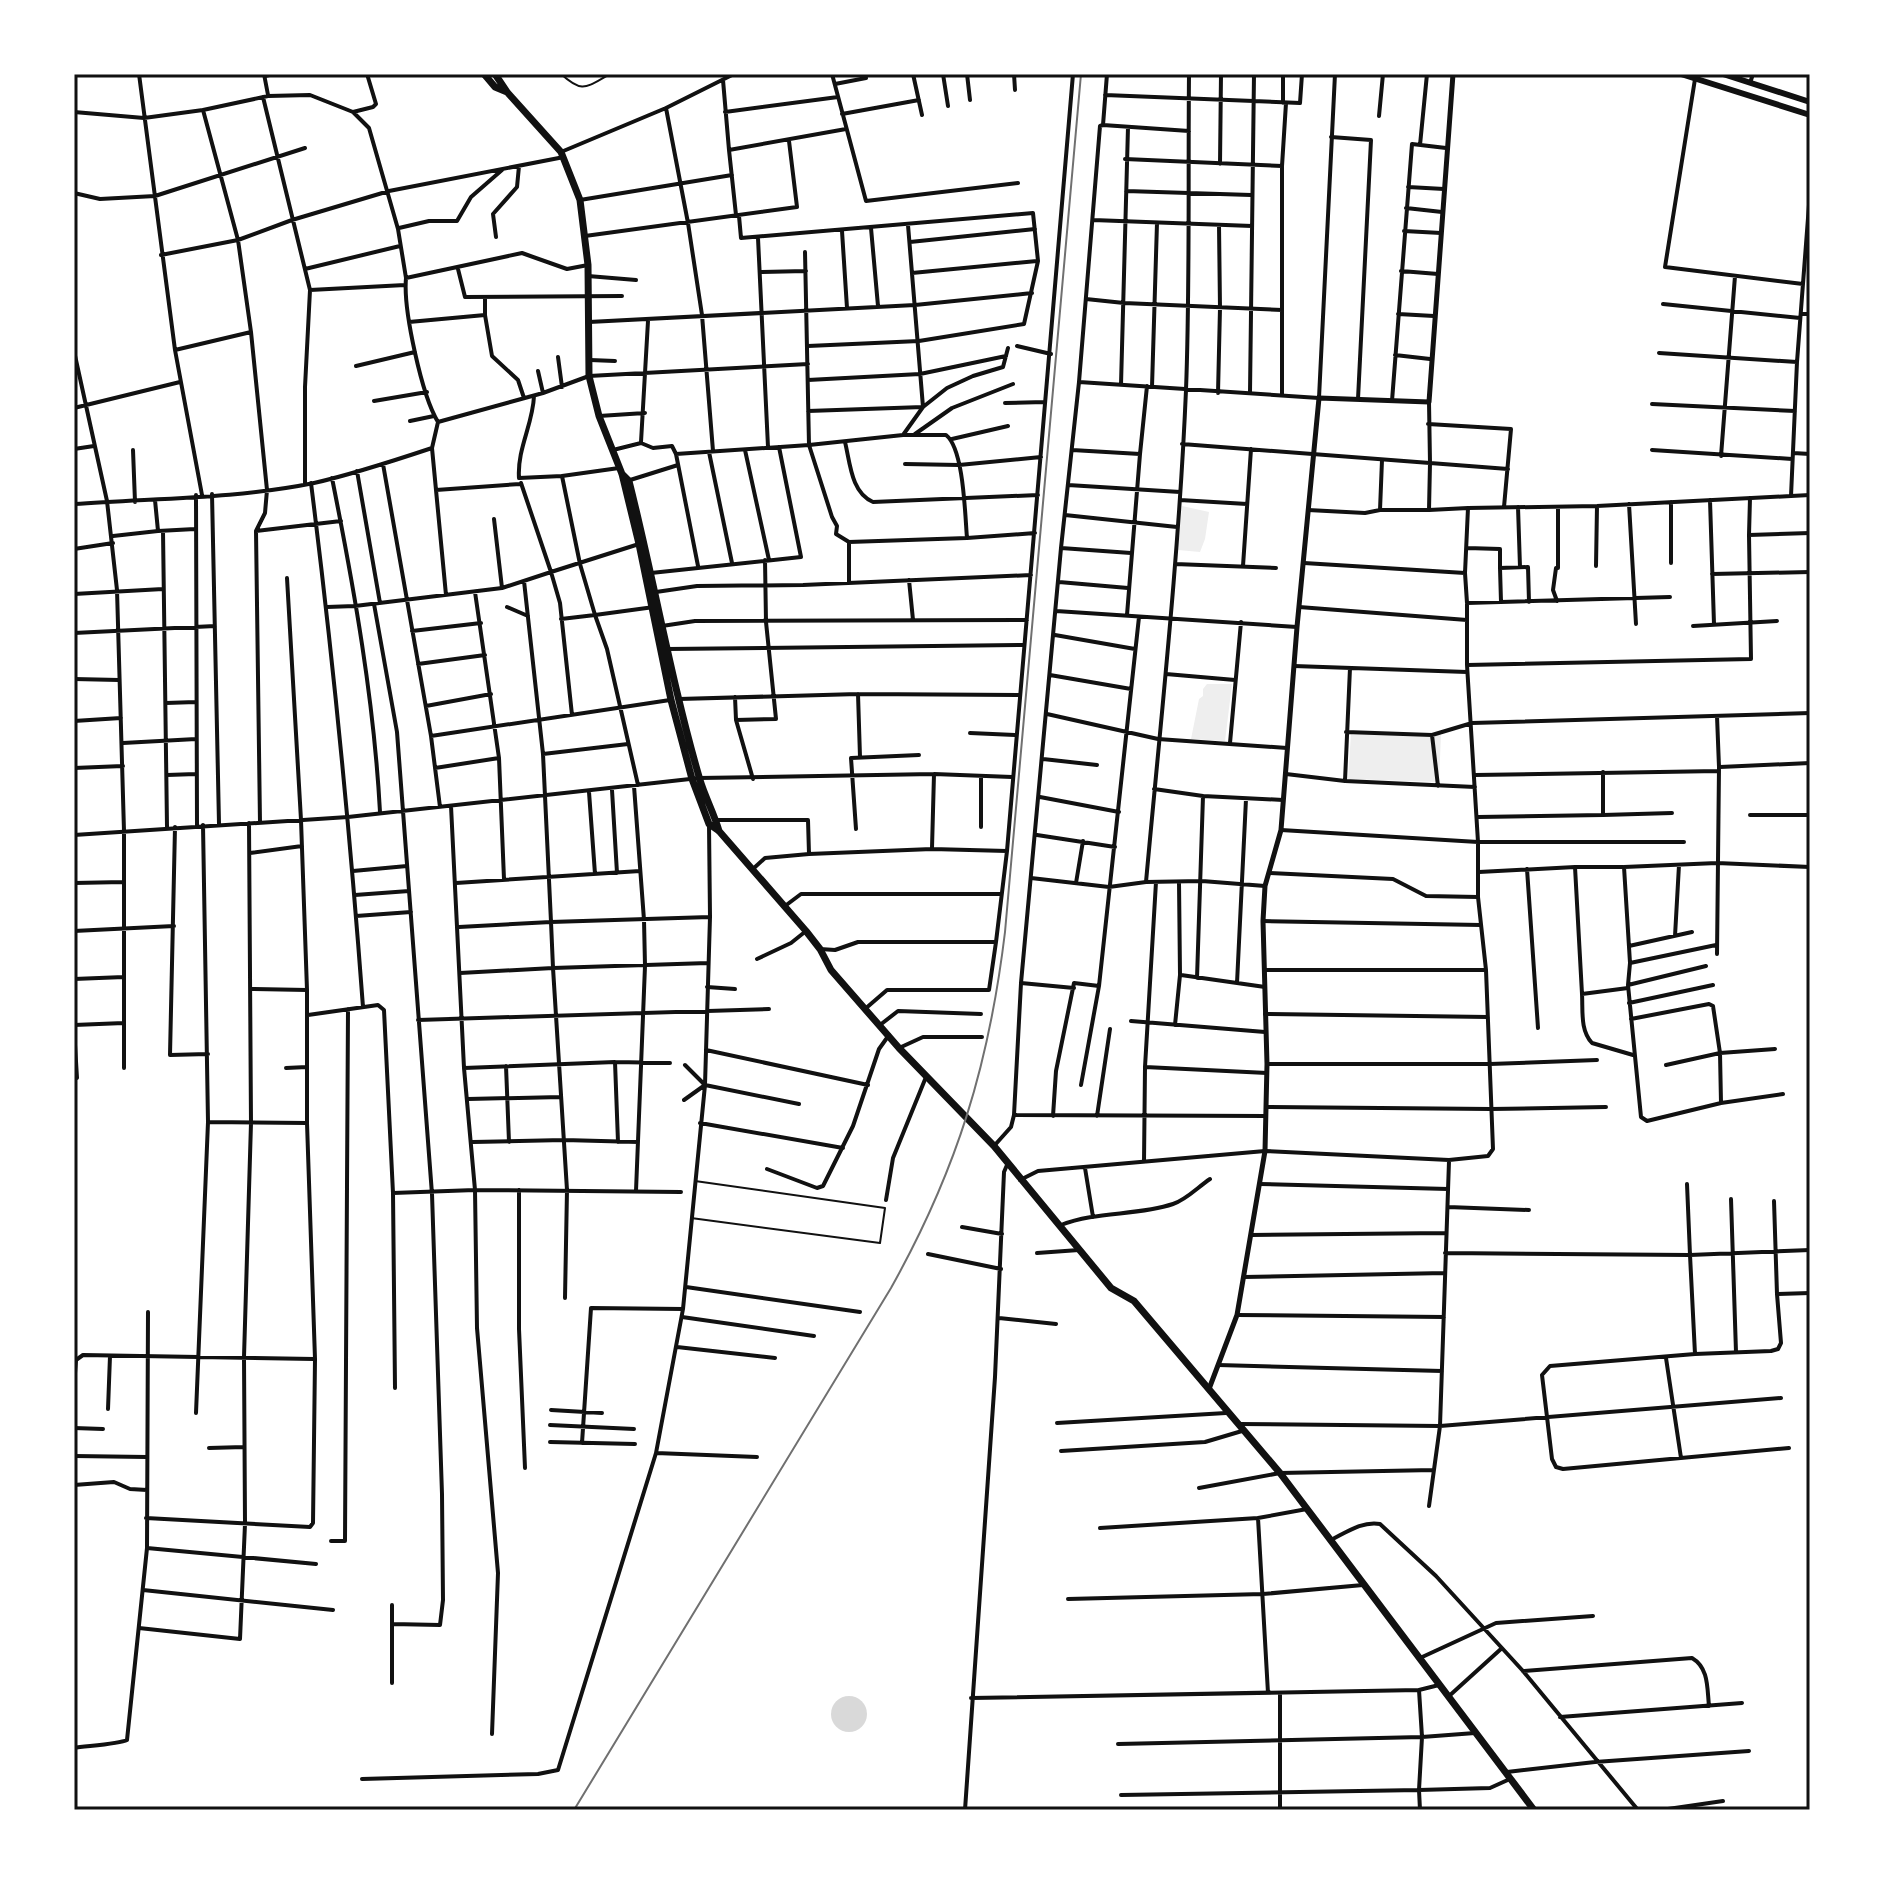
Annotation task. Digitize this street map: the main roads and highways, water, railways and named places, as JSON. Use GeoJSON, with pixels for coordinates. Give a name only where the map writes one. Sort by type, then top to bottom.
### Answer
{"type":"FeatureCollection","features":[{"type":"Feature","properties":{"kind":"main road"},"geometry":{"type":"LineString","coordinates":[[484,74],[495,87],[507,92]]}},
{"type":"Feature","properties":{"kind":"main road"},"geometry":{"type":"LineString","coordinates":[[495,74],[562,155],[580,200],[588,265],[589,376],[599,416],[623,476],[651,573],[675,700]]}},
{"type":"Feature","properties":{"kind":"main road"},"geometry":{"type":"LineString","coordinates":[[1681,74],[1810,115]]}},
{"type":"Feature","properties":{"kind":"main road"},"geometry":{"type":"LineString","coordinates":[[1723,74],[1810,102]]}},
{"type":"Feature","properties":{"kind":"main road"},"geometry":{"type":"LineString","coordinates":[[642,543],[695,779],[719,831],[806,931],[831,970],[899,1048],[994,1146],[1111,1288],[1134,1301],[1280,1473],[1530,1808]]}},
{"type":"Feature","properties":{"kind":"railway"},"geometry":{"type":"LineString","coordinates":[[574,1810],[891,1288],[934,1201],[967,1116],[990,1027],[1005,932],[1081,74]]}}]}
